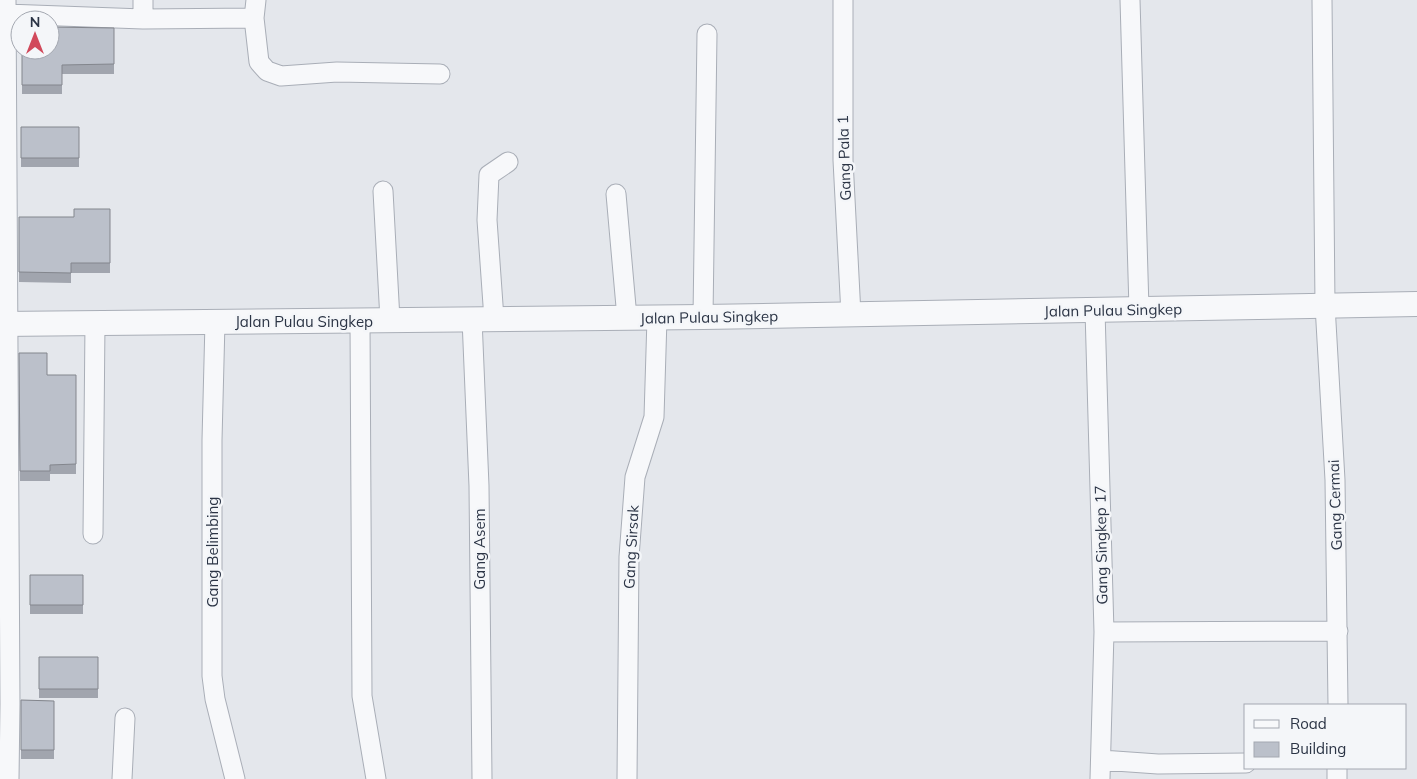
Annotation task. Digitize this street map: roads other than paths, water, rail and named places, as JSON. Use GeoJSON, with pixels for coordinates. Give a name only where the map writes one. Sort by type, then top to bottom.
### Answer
{"type":"FeatureCollection","features":[{"type":"Feature","properties":{"kind":"street"},"geometry":{"type":"LineString","coordinates":[[143,0],[143,19]]}},
{"type":"Feature","properties":{"kind":"street","name":"Gang Pala 1"},"geometry":{"type":"LineString","coordinates":[[843,0],[843,160],[852,315]]}},
{"type":"Feature","properties":{"kind":"street"},"geometry":{"type":"LineString","coordinates":[[1130,0],[1139,309]]}},
{"type":"Feature","properties":{"kind":"street","name":"Gang Cermai"},"geometry":{"type":"LineString","coordinates":[[1322,0],[1325,305],[1335,480],[1338,704]]}},
{"type":"Feature","properties":{"kind":"street"},"geometry":{"type":"LineString","coordinates":[[9,779],[5,704],[3,324],[6,7],[143,19],[255,9],[259,62],[267,70],[281,76],[337,72],[440,74]]}},
{"type":"Feature","properties":{"kind":"street"},"geometry":{"type":"LineString","coordinates":[[703,318],[707,34]]}},
{"type":"Feature","properties":{"kind":"street","name":"Gang Asem"},"geometry":{"type":"LineString","coordinates":[[482,779],[479,486],[487,220],[489,175],[508,162]]}},
{"type":"Feature","properties":{"kind":"street"},"geometry":{"type":"LineString","coordinates":[[383,191],[390,320]]}},
{"type":"Feature","properties":{"kind":"street"},"geometry":{"type":"LineString","coordinates":[[616,194],[627,318]]}},
{"type":"Feature","properties":{"kind":"street","name":"Jalan Pulau Singkep"},"geometry":{"type":"LineString","coordinates":[[3,324],[703,318],[1417,304]]}},
{"type":"Feature","properties":{"kind":"street","name":"Gang Singkep 17"},"geometry":{"type":"LineString","coordinates":[[1096,310],[1104,632],[1100,779]]}},
{"type":"Feature","properties":{"kind":"street","name":"Gang Sirsak"},"geometry":{"type":"LineString","coordinates":[[627,779],[629,557],[635,477],[654,417],[657,318]]}},
{"type":"Feature","properties":{"kind":"street","name":"Gang Belimbing"},"geometry":{"type":"LineString","coordinates":[[215,322],[212,440],[212,676],[215,699],[235,779]]}},
{"type":"Feature","properties":{"kind":"street"},"geometry":{"type":"LineString","coordinates":[[360,322],[362,696],[376,779]]}},
{"type":"Feature","properties":{"kind":"street"},"geometry":{"type":"LineString","coordinates":[[93,534],[95,323]]}},
{"type":"Feature","properties":{"kind":"street"},"geometry":{"type":"LineString","coordinates":[[1104,632],[1338,632]]}},
{"type":"Feature","properties":{"kind":"street"},"geometry":{"type":"LineString","coordinates":[[122,779],[125,718]]}},
{"type":"Feature","properties":{"kind":"street"},"geometry":{"type":"LineString","coordinates":[[1101,760],[1158,764],[1244,763]]}}]}
